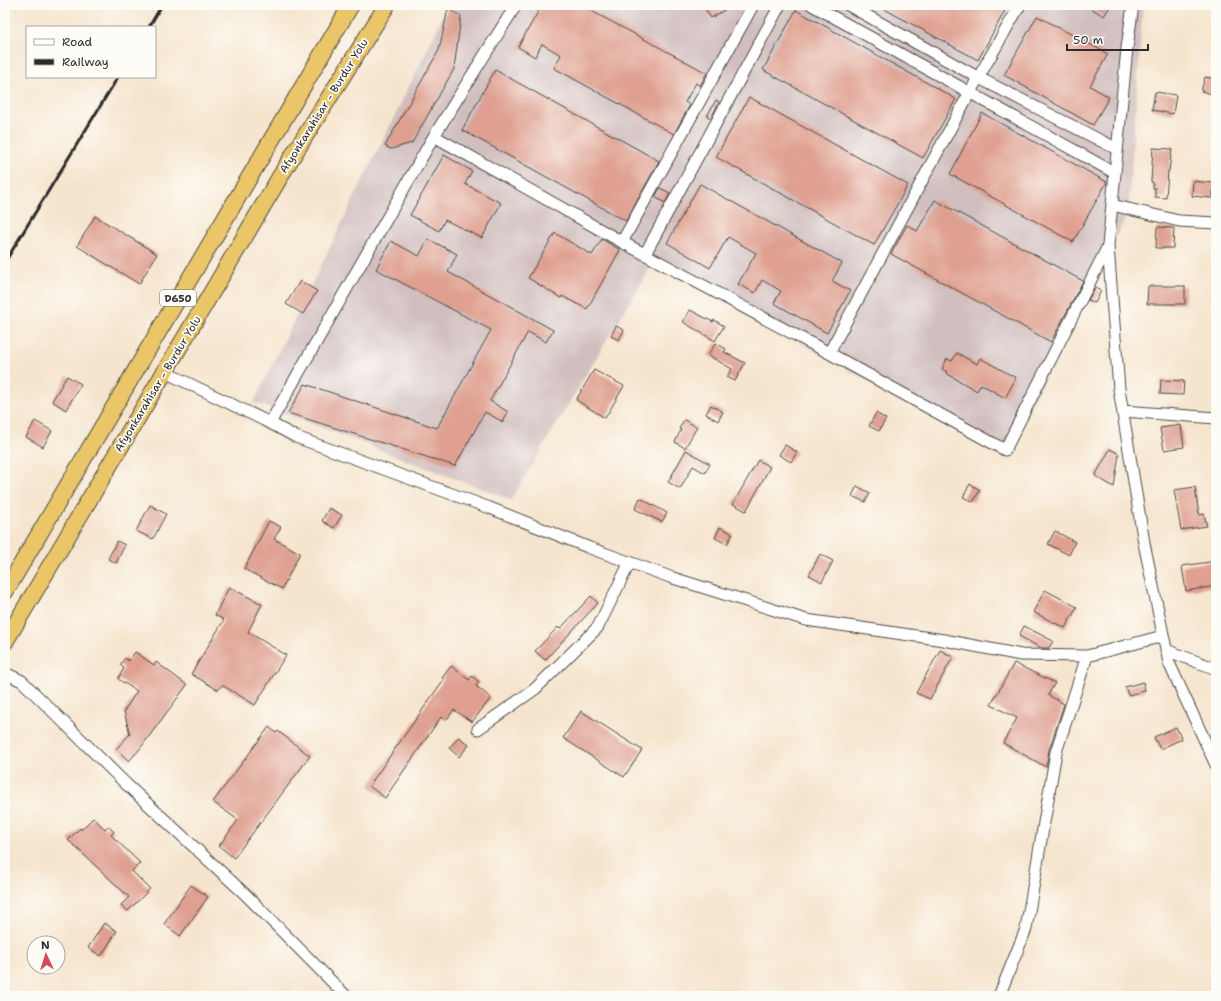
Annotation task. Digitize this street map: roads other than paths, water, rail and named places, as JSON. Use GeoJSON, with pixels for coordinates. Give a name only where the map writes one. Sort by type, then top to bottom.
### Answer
{"type":"FeatureCollection","features":[{"type":"Feature","properties":{"kind":"highway","name":"D650"},"geometry":{"type":"LineString","coordinates":[[5,592],[351,5]]}},
{"type":"Feature","properties":{"kind":"highway","name":"Afyonkarahisar - Burdur Yolu"},"geometry":{"type":"LineString","coordinates":[[5,642],[287,165],[387,5]]}},
{"type":"Feature","properties":{"kind":"street"},"geometry":{"type":"LineString","coordinates":[[270,423],[434,136],[516,5]]}},
{"type":"Feature","properties":{"kind":"street"},"geometry":{"type":"LineString","coordinates":[[622,242],[754,5]]}},
{"type":"Feature","properties":{"kind":"street"},"geometry":{"type":"LineString","coordinates":[[646,254],[780,5]]}},
{"type":"Feature","properties":{"kind":"street"},"geometry":{"type":"LineString","coordinates":[[812,5],[1115,173]]}},
{"type":"Feature","properties":{"kind":"street"},"geometry":{"type":"LineString","coordinates":[[848,5],[979,78],[1117,149]]}},
{"type":"Feature","properties":{"kind":"street"},"geometry":{"type":"LineString","coordinates":[[830,353],[970,92],[1020,5]]}},
{"type":"Feature","properties":{"kind":"street"},"geometry":{"type":"LineString","coordinates":[[1133,5],[1108,246],[1120,389],[1144,543],[1168,663],[1216,765]]}},
{"type":"Feature","properties":{"kind":"street"},"geometry":{"type":"LineString","coordinates":[[434,136],[622,242],[830,353],[1005,450],[1108,246]]}},
{"type":"Feature","properties":{"kind":"street"},"geometry":{"type":"LineString","coordinates":[[1112,205],[1180,221],[1216,223]]}},
{"type":"Feature","properties":{"kind":"street"},"geometry":{"type":"LineString","coordinates":[[165,372],[296,437],[490,508],[590,548],[670,577],[806,620],[944,640],[1021,655],[1087,656],[1163,636]]}},
{"type":"Feature","properties":{"kind":"street"},"geometry":{"type":"LineString","coordinates":[[1123,411],[1216,418]]}},
{"type":"Feature","properties":{"kind":"street"},"geometry":{"type":"LineString","coordinates":[[478,729],[535,689],[598,627],[630,562]]}},
{"type":"Feature","properties":{"kind":"street"},"geometry":{"type":"LineString","coordinates":[[1166,650],[1216,669]]}},
{"type":"Feature","properties":{"kind":"street"},"geometry":{"type":"LineString","coordinates":[[998,996],[1026,928],[1056,752],[1087,656]]}},
{"type":"Feature","properties":{"kind":"street"},"geometry":{"type":"LineString","coordinates":[[5,673],[22,681],[126,784],[245,894],[346,996]]}},
{"type":"Feature","properties":{"kind":"railway"},"geometry":{"type":"LineString","coordinates":[[150,26],[162,5]]}},
{"type":"Feature","properties":{"kind":"railway"},"geometry":{"type":"LineString","coordinates":[[5,262],[117,78]]}}]}
